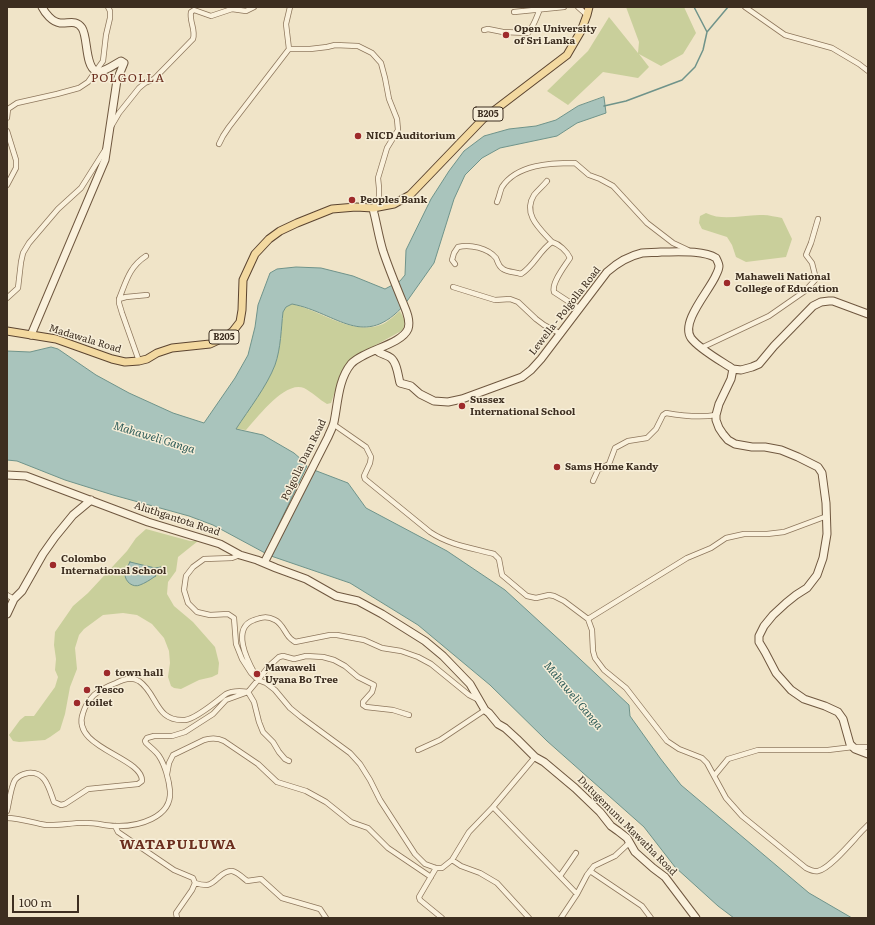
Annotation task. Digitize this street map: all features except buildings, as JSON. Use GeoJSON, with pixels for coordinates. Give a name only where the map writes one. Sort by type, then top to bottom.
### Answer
{"type":"FeatureCollection","features":[{"type":"Feature","properties":{"kind":"main road","name":"Madawala Road"},"geometry":{"type":"LineString","coordinates":[[7,332],[56,339],[112,359],[125,362],[147,359],[157,353],[172,348],[210,344],[225,337],[233,331],[240,322],[243,280],[255,254],[269,239],[280,231],[298,222],[332,208],[374,208],[394,204],[410,196],[483,118],[567,55],[582,31],[589,7]]}},
{"type":"Feature","properties":{"kind":"street"},"geometry":{"type":"LineString","coordinates":[[31,335],[105,160],[117,80],[124,63],[121,61],[101,72],[93,69],[86,50],[83,29],[79,24],[73,22],[60,23],[53,21],[42,7]]}},
{"type":"Feature","properties":{"kind":"street"},"geometry":{"type":"LineString","coordinates":[[7,118],[8,109],[17,103],[78,88],[88,82],[103,61],[106,34],[110,18],[110,11],[108,7]]}},
{"type":"Feature","properties":{"kind":"street"},"geometry":{"type":"LineString","coordinates":[[109,130],[119,113],[139,88],[154,78],[193,39],[194,35],[190,16],[191,12],[194,10],[211,16],[232,9],[246,11],[254,7]]}},
{"type":"Feature","properties":{"kind":"street"},"geometry":{"type":"LineString","coordinates":[[219,144],[229,127],[289,50],[286,24],[290,7]]}},
{"type":"Feature","properties":{"kind":"street"},"geometry":{"type":"LineString","coordinates":[[514,12],[564,7]]}},
{"type":"Feature","properties":{"kind":"street"},"geometry":{"type":"LineString","coordinates":[[578,7],[587,15]]}},
{"type":"Feature","properties":{"kind":"street"},"geometry":{"type":"LineString","coordinates":[[745,7],[785,35],[832,48],[868,71]]}},
{"type":"Feature","properties":{"kind":"street"},"geometry":{"type":"LineString","coordinates":[[484,30],[488,28],[503,32],[528,33],[534,26],[540,9]]}},
{"type":"Feature","properties":{"kind":"street"},"geometry":{"type":"LineString","coordinates":[[289,50],[327,48],[335,45],[358,46],[372,53],[380,63],[385,78],[389,100],[397,119],[398,130],[388,148],[378,178],[379,196],[374,208]]}},
{"type":"Feature","properties":{"kind":"street"},"geometry":{"type":"LineString","coordinates":[[7,132],[16,160],[16,168],[7,185]]}},
{"type":"Feature","properties":{"kind":"street"},"geometry":{"type":"LineString","coordinates":[[7,298],[18,288],[23,253],[29,243],[58,209],[80,188],[107,147]]}},
{"type":"Feature","properties":{"kind":"street"},"geometry":{"type":"LineString","coordinates":[[497,202],[502,187],[510,178],[520,172],[532,166],[575,163],[589,175],[613,186],[648,223],[673,243],[691,252]]}},
{"type":"Feature","properties":{"kind":"street"},"geometry":{"type":"LineString","coordinates":[[547,181],[534,196],[530,206],[530,211],[535,223],[552,242],[568,254],[570,258],[554,284],[554,292],[580,308]]}},
{"type":"Feature","properties":{"kind":"street","name":"Polgolla Dam Road"},"geometry":{"type":"LineString","coordinates":[[266,560],[328,437],[333,424],[344,378],[351,365],[358,358],[399,338],[408,328],[408,316],[394,282],[381,242],[374,208]]}},
{"type":"Feature","properties":{"kind":"street"},"geometry":{"type":"LineString","coordinates":[[701,348],[769,316],[805,291],[816,279],[812,263],[806,255],[818,219]]}},
{"type":"Feature","properties":{"kind":"street"},"geometry":{"type":"LineString","coordinates":[[454,264],[452,260],[458,247],[471,246],[486,250],[496,259],[497,263],[503,269],[521,274],[527,270],[546,246],[552,242]]}},
{"type":"Feature","properties":{"kind":"street","name":"Lewella - Polgolla Road"},"geometry":{"type":"LineString","coordinates":[[376,350],[380,354],[392,358],[396,366],[400,382],[411,386],[420,394],[434,401],[448,402],[462,398],[522,377],[531,370],[542,359],[607,272],[616,264],[629,257],[643,253],[691,252],[712,255],[716,258],[719,267],[714,281],[689,322],[688,329],[690,337],[701,348],[733,369]]}},
{"type":"Feature","properties":{"kind":"street"},"geometry":{"type":"LineString","coordinates":[[139,361],[119,303],[129,273],[146,256]]}},
{"type":"Feature","properties":{"kind":"street"},"geometry":{"type":"LineString","coordinates":[[453,287],[495,300],[510,299],[518,302],[536,319],[561,334]]}},
{"type":"Feature","properties":{"kind":"street"},"geometry":{"type":"LineString","coordinates":[[120,299],[147,295]]}},
{"type":"Feature","properties":{"kind":"street"},"geometry":{"type":"LineString","coordinates":[[868,314],[829,301],[821,302],[814,306],[774,346],[759,364],[741,370],[733,369],[731,379],[719,404],[716,415],[719,428],[728,440],[735,444],[780,450],[818,467],[822,473],[827,516],[827,534],[823,558],[817,575],[807,588],[796,595],[773,615],[764,626],[759,636],[759,642],[776,672],[791,690],[804,699],[838,712],[843,719],[850,744],[855,749],[868,754]]}},
{"type":"Feature","properties":{"kind":"street"},"geometry":{"type":"LineString","coordinates":[[593,481],[598,470],[608,464],[615,448],[628,441],[647,438],[656,429],[663,415],[666,413],[691,417],[716,415]]}},
{"type":"Feature","properties":{"kind":"street"},"geometry":{"type":"LineString","coordinates":[[333,424],[366,447],[371,457],[364,476],[365,479],[430,532],[448,542],[494,554],[500,559],[502,575],[527,596],[536,598],[549,595],[554,596],[564,601],[588,619],[592,630],[593,652],[595,658],[604,670],[626,688],[667,741],[679,749],[702,758],[707,763],[726,798],[742,816],[806,868],[820,871],[833,862],[868,826]]}},
{"type":"Feature","properties":{"kind":"street","name":"Aluthgantota Road"},"geometry":{"type":"LineString","coordinates":[[7,475],[26,476],[148,522],[220,544],[240,555],[266,560],[276,568],[306,579],[336,596],[358,601]]}},
{"type":"Feature","properties":{"kind":"street"},"geometry":{"type":"LineString","coordinates":[[7,614],[14,599],[22,591],[43,554],[55,537],[73,515],[91,500]]}},
{"type":"Feature","properties":{"kind":"street"},"geometry":{"type":"LineString","coordinates":[[588,619],[687,558],[711,548],[726,538],[744,534],[784,532],[827,516]]}},
{"type":"Feature","properties":{"kind":"street"},"geometry":{"type":"LineString","coordinates":[[240,555],[232,558],[204,559],[193,567],[186,576],[184,590],[188,603],[197,612],[210,615],[228,614],[234,618],[236,644],[242,659],[251,673],[258,680],[266,683],[275,690],[290,708],[301,717],[350,752],[360,764],[380,800],[415,854],[425,864],[436,868],[442,868],[452,860],[469,832],[493,807],[534,757]]}},
{"type":"Feature","properties":{"kind":"street"},"geometry":{"type":"LineString","coordinates":[[7,595],[14,599]]}},
{"type":"Feature","properties":{"kind":"street","name":"Dutugemunu Mawatha Road"},"geometry":{"type":"LineString","coordinates":[[358,601],[425,641],[452,665],[470,684],[485,710],[498,724],[505,728],[534,757],[544,762],[575,788],[600,812],[611,826],[627,838],[636,852],[665,877],[696,918]]}},
{"type":"Feature","properties":{"kind":"street"},"geometry":{"type":"LineString","coordinates":[[258,680],[242,647],[243,630],[252,620],[265,616],[277,620],[290,638],[295,642],[337,635],[364,640],[382,648],[401,651],[418,657],[431,664],[469,695],[480,701]]}},
{"type":"Feature","properties":{"kind":"street"},"geometry":{"type":"LineString","coordinates":[[7,818],[17,818],[46,825],[88,823],[131,826],[144,823],[155,817],[164,810],[168,802],[170,792],[167,775],[159,755],[146,743],[145,741],[147,738],[154,736],[172,736],[185,732],[213,714],[226,700],[248,692],[269,666],[279,657],[283,656],[294,659],[306,656],[322,657],[334,660],[345,666],[358,677],[374,685],[372,692],[363,702],[363,705],[366,707],[393,710],[409,715]]}},
{"type":"Feature","properties":{"kind":"street"},"geometry":{"type":"LineString","coordinates":[[7,811],[15,779],[23,774],[32,773],[44,778],[54,802],[61,805],[88,789],[138,784],[142,781],[142,777],[135,766],[101,747],[90,738],[83,728],[81,718],[84,707],[94,695],[104,688],[118,682],[135,679],[144,685],[164,715],[174,719],[186,720],[204,711],[230,692],[248,692]]}},
{"type":"Feature","properties":{"kind":"street"},"geometry":{"type":"LineString","coordinates":[[248,692],[254,702],[263,732],[273,742],[285,759],[289,761]]}},
{"type":"Feature","properties":{"kind":"street"},"geometry":{"type":"LineString","coordinates":[[418,750],[440,740],[485,710]]}},
{"type":"Feature","properties":{"kind":"street"},"geometry":{"type":"LineString","coordinates":[[167,775],[169,763],[173,755],[209,738],[219,739],[258,764],[277,782],[306,791],[326,802],[351,822],[368,828],[388,848],[431,877]]}},
{"type":"Feature","properties":{"kind":"street"},"geometry":{"type":"LineString","coordinates":[[714,776],[728,759],[758,750],[828,750],[868,746]]}},
{"type":"Feature","properties":{"kind":"street"},"geometry":{"type":"LineString","coordinates":[[493,807],[578,894]]}},
{"type":"Feature","properties":{"kind":"street"},"geometry":{"type":"LineString","coordinates":[[115,826],[118,832],[174,870],[193,878],[195,883],[192,890],[176,913],[177,918]]}},
{"type":"Feature","properties":{"kind":"street"},"geometry":{"type":"LineString","coordinates":[[561,918],[578,894],[587,875],[594,866],[615,856],[630,842]]}},
{"type":"Feature","properties":{"kind":"street"},"geometry":{"type":"LineString","coordinates":[[560,876],[576,853]]}},
{"type":"Feature","properties":{"kind":"street"},"geometry":{"type":"LineString","coordinates":[[452,860],[461,866],[480,873],[498,883],[529,918]]}},
{"type":"Feature","properties":{"kind":"street"},"geometry":{"type":"LineString","coordinates":[[436,868],[419,897],[420,900],[442,918]]}},
{"type":"Feature","properties":{"kind":"street"},"geometry":{"type":"LineString","coordinates":[[195,883],[206,885],[213,882],[224,872],[230,870],[238,873],[247,881],[261,880],[282,898],[320,909],[326,918]]}},
{"type":"Feature","properties":{"kind":"street"},"geometry":{"type":"LineString","coordinates":[[590,871],[642,906],[651,918]]}},
{"type":"Feature","properties":{"kind":"green space"},"geometry":{"type":"Polygon","coordinates":[[[626,7],[684,7],[696,33],[683,54],[661,66],[639,54],[649,67],[638,78],[603,72],[568,105],[547,91],[588,51],[609,17],[638,53],[639,42],[626,7]]]}},
{"type":"Feature","properties":{"kind":"green space"},"geometry":{"type":"Polygon","coordinates":[[[706,213],[720,217],[763,215],[782,218],[792,239],[786,257],[746,262],[736,257],[732,245],[727,237],[702,229],[699,223],[700,216],[706,213]]]}},
{"type":"Feature","properties":{"kind":"green space"},"geometry":{"type":"Polygon","coordinates":[[[292,304],[348,325],[360,327],[372,327],[383,324],[400,311],[404,320],[404,327],[403,330],[365,351],[348,363],[341,374],[331,403],[327,404],[304,388],[297,387],[280,395],[264,409],[246,430],[236,429],[272,373],[278,352],[283,312],[286,307],[292,304]]]}},
{"type":"Feature","properties":{"kind":"green space"},"geometry":{"type":"Polygon","coordinates":[[[146,529],[190,541],[198,541],[178,557],[176,571],[168,582],[167,594],[174,606],[193,622],[215,647],[219,663],[218,674],[199,680],[181,689],[174,688],[171,686],[168,677],[170,663],[169,651],[164,638],[152,624],[137,615],[123,613],[103,615],[84,629],[79,635],[75,648],[77,669],[70,687],[65,714],[60,730],[45,740],[13,741],[9,735],[20,720],[25,716],[34,716],[55,687],[58,677],[55,670],[55,632],[73,606],[88,593],[127,551],[136,538],[146,529]],[[159,567],[155,568],[139,586],[156,575],[154,573],[159,567]]]}},
{"type":"Feature","properties":{"kind":"water","name":"Mahaweli Ganga"},"geometry":{"type":"Polygon","coordinates":[[[604,97],[606,113],[577,123],[557,136],[500,148],[482,158],[465,175],[454,199],[434,263],[405,304],[390,318],[377,325],[363,327],[350,325],[292,304],[286,307],[283,312],[280,345],[272,373],[236,429],[263,435],[294,453],[307,466],[265,553],[213,525],[189,516],[113,495],[65,480],[17,461],[7,460],[7,351],[30,352],[51,347],[58,349],[96,375],[129,393],[173,413],[204,423],[235,378],[248,355],[255,327],[258,305],[270,273],[277,269],[296,267],[321,268],[353,276],[385,289],[400,281],[405,275],[406,250],[431,199],[464,151],[484,136],[509,129],[536,126],[556,120],[578,106],[604,97]]]}},
{"type":"Feature","properties":{"kind":"water","name":"Mahaweli Ganga"},"geometry":{"type":"Polygon","coordinates":[[[314,470],[348,483],[366,508],[447,551],[505,590],[629,705],[630,716],[681,785],[809,893],[852,918],[734,918],[718,906],[675,867],[644,827],[547,741],[490,685],[418,625],[350,583],[271,556],[314,470]]]}},
{"type":"Feature","properties":{"kind":"water"},"geometry":{"type":"Polygon","coordinates":[[[130,562],[155,568],[161,567],[155,570],[154,573],[156,576],[142,584],[135,586],[130,584],[125,577],[130,562]]]}},
{"type":"Feature","properties":{"kind":"waterway"},"geometry":{"type":"LineString","coordinates":[[604,106],[626,101],[682,80],[695,67],[703,50],[707,32],[694,7]]}},
{"type":"Feature","properties":{"kind":"waterway"},"geometry":{"type":"LineString","coordinates":[[707,32],[728,7]]}},
{"type":"Feature","properties":{"kind":"place","name":"Open University of Sri Lanka"},"geometry":{"type":"Point","coordinates":[506,35]}},
{"type":"Feature","properties":{"kind":"place","name":"NICD Auditorium"},"geometry":{"type":"Point","coordinates":[358,136]}},
{"type":"Feature","properties":{"kind":"place","name":"Peoples Bank"},"geometry":{"type":"Point","coordinates":[352,200]}},
{"type":"Feature","properties":{"kind":"place","name":"Mahaweli National College of Education"},"geometry":{"type":"Point","coordinates":[727,283]}},
{"type":"Feature","properties":{"kind":"place","name":"Sussex International School"},"geometry":{"type":"Point","coordinates":[462,406]}},
{"type":"Feature","properties":{"kind":"place","name":"Sams Home Kandy"},"geometry":{"type":"Point","coordinates":[557,467]}},
{"type":"Feature","properties":{"kind":"place","name":"Colombo International School"},"geometry":{"type":"Point","coordinates":[53,565]}},
{"type":"Feature","properties":{"kind":"place","name":"town hall"},"geometry":{"type":"Point","coordinates":[107,673]}},
{"type":"Feature","properties":{"kind":"place","name":"Mawaweli Uyana Bo Tree"},"geometry":{"type":"Point","coordinates":[257,674]}},
{"type":"Feature","properties":{"kind":"place","name":"Tesco"},"geometry":{"type":"Point","coordinates":[87,690]}},
{"type":"Feature","properties":{"kind":"place","name":"toilet"},"geometry":{"type":"Point","coordinates":[77,703]}},
{"type":"Feature","properties":{"kind":"district","name":"POLGOLLA"},"geometry":{"type":"Point","coordinates":[128,78]}},
{"type":"Feature","properties":{"kind":"district","name":"WATAPULUWA"},"geometry":{"type":"Point","coordinates":[178,845]}}]}
